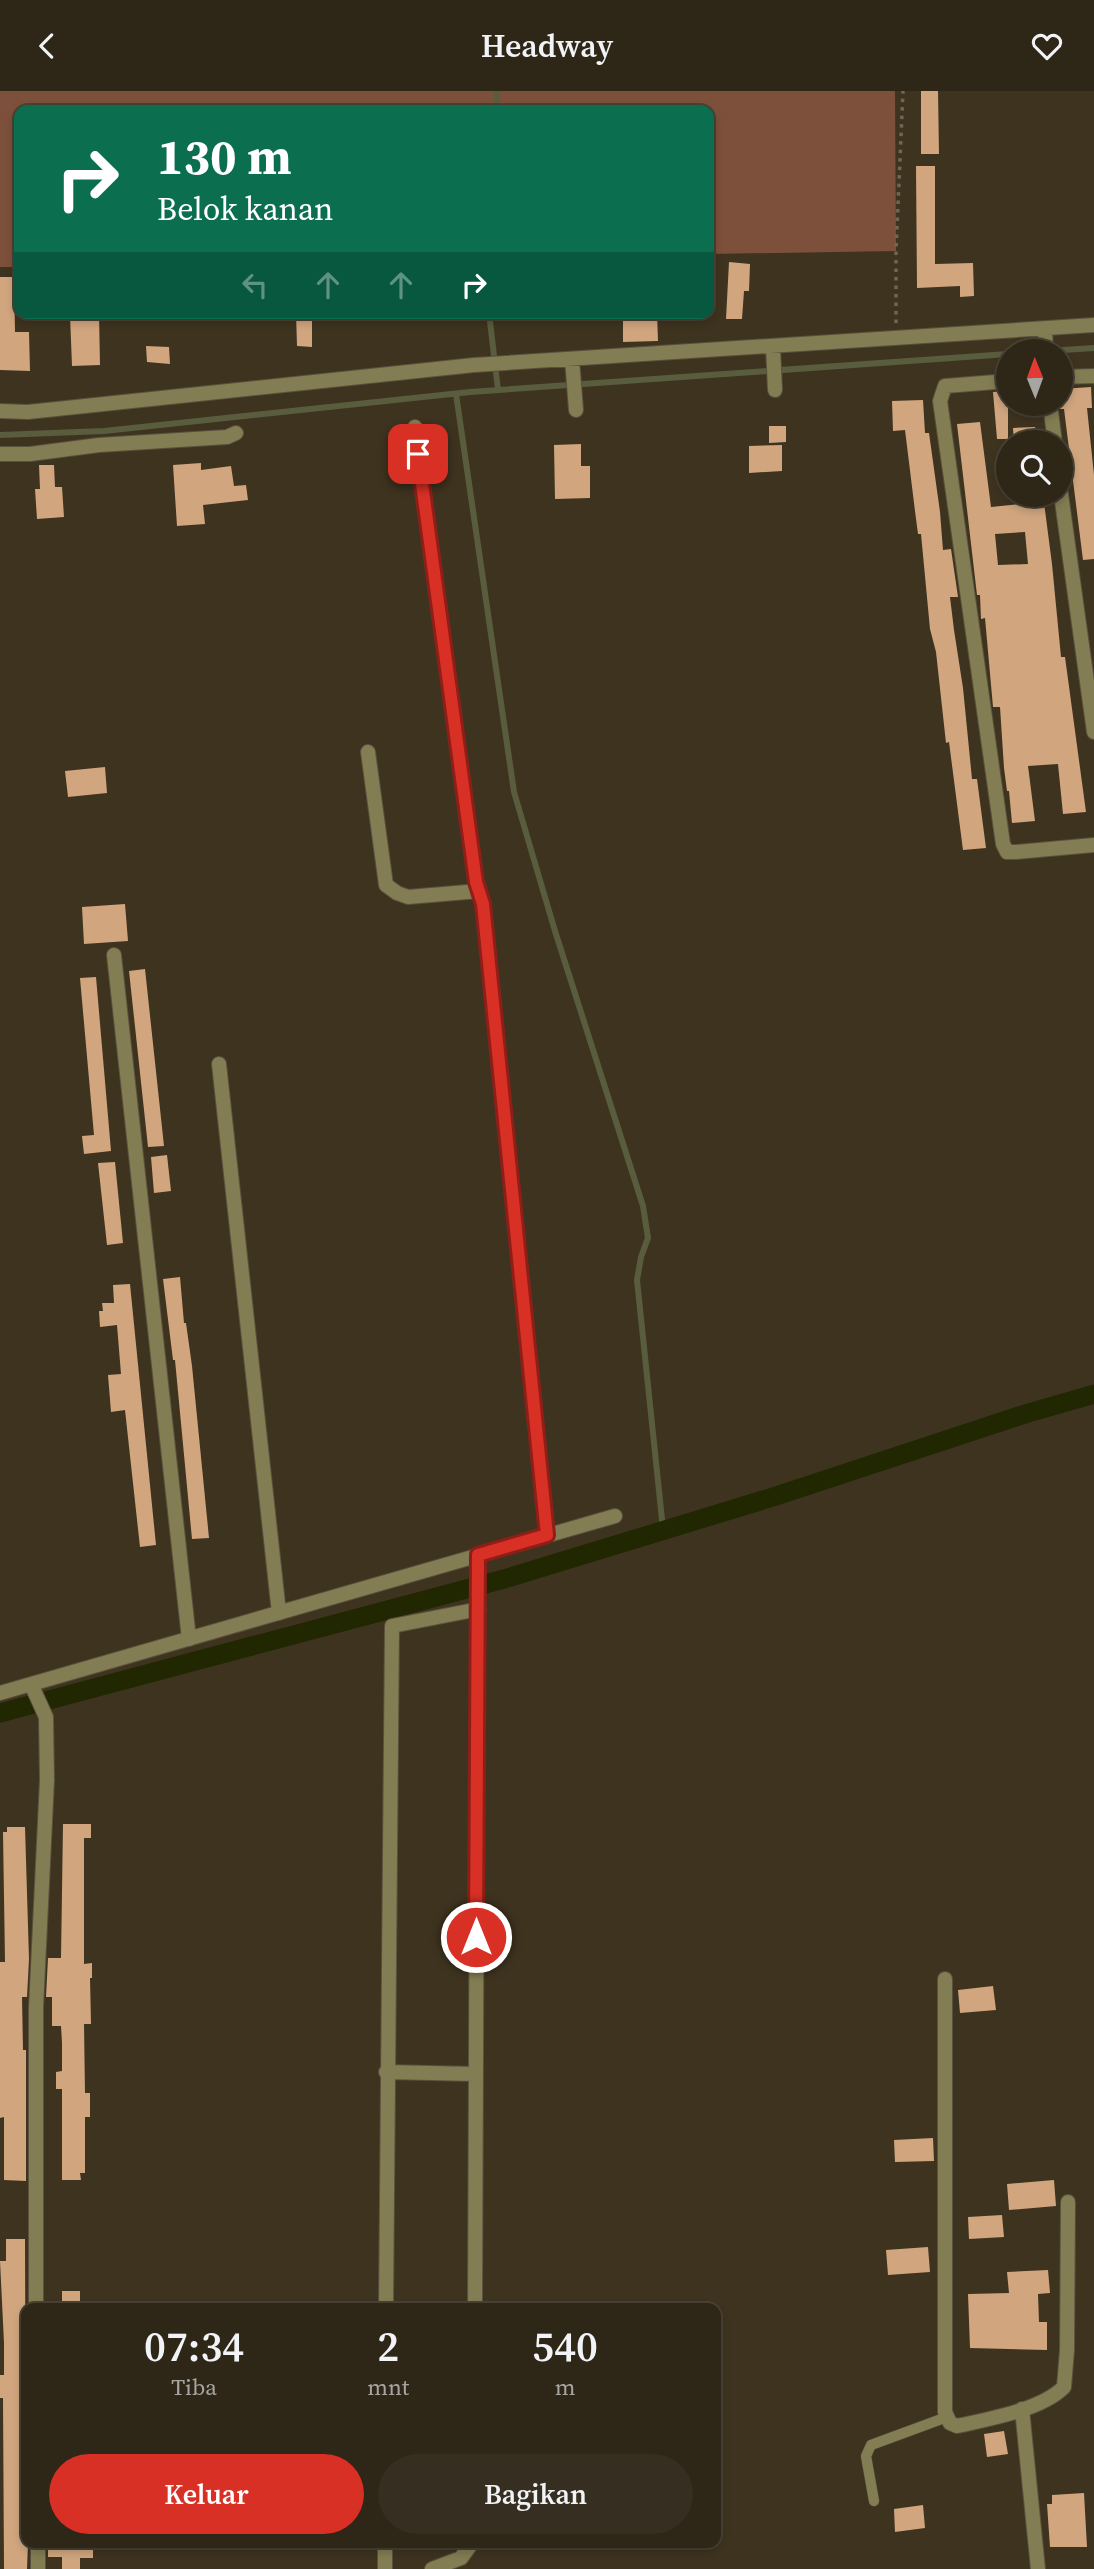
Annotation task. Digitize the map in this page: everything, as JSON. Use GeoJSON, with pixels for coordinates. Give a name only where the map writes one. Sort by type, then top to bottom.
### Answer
{"type":"FeatureCollection","features":[{"type":"Feature","properties":{"kind":"street"},"geometry":{"type":"LineString","coordinates":[[1049,339],[1094,325]]}},
{"type":"Feature","properties":{"kind":"street"},"geometry":{"type":"LineString","coordinates":[[0,411],[28,412],[491,364],[572,365],[773,353],[896,339],[996,340]]}},
{"type":"Feature","properties":{"kind":"street"},"geometry":{"type":"LineString","coordinates":[[773,353],[775,387]]}},
{"type":"Feature","properties":{"kind":"street"},"geometry":{"type":"LineString","coordinates":[[572,365],[576,405]]}},
{"type":"Feature","properties":{"kind":"street"},"geometry":{"type":"LineString","coordinates":[[1073,377],[1094,376]]}},
{"type":"Feature","properties":{"kind":"street"},"geometry":{"type":"LineString","coordinates":[[996,382],[945,386],[940,401],[1003,843],[1007,852],[1094,845]]}},
{"type":"Feature","properties":{"kind":"street"},"geometry":{"type":"LineString","coordinates":[[415,427],[479,891],[483,904],[547,1535]]}},
{"type":"Feature","properties":{"kind":"street"},"geometry":{"type":"LineString","coordinates":[[0,454],[30,454],[99,445],[227,437],[236,433]]}},
{"type":"Feature","properties":{"kind":"street"},"geometry":{"type":"LineString","coordinates":[[1063,507],[1094,731]]}},
{"type":"Feature","properties":{"kind":"street"},"geometry":{"type":"LineString","coordinates":[[368,752],[386,885],[408,897],[479,891]]}},
{"type":"Feature","properties":{"kind":"street"},"geometry":{"type":"LineString","coordinates":[[114,955],[189,1639]]}},
{"type":"Feature","properties":{"kind":"street"},"geometry":{"type":"LineString","coordinates":[[219,1063],[279,1613]]}},
{"type":"Feature","properties":{"kind":"street"},"geometry":{"type":"LineString","coordinates":[[0,1693],[279,1613],[479,1561],[547,1535],[615,1516]]}},
{"type":"Feature","properties":{"kind":"street"},"geometry":{"type":"LineString","coordinates":[[475,2303],[479,1561]]}},
{"type":"Feature","properties":{"kind":"street"},"geometry":{"type":"LineString","coordinates":[[386,2303],[391,1626],[479,1605]]}},
{"type":"Feature","properties":{"kind":"street"},"geometry":{"type":"LineString","coordinates":[[31,1685],[46,1717],[47,1780],[36,2008],[36,2303]]}},
{"type":"Feature","properties":{"kind":"street"},"geometry":{"type":"LineString","coordinates":[[945,1979],[947,2417],[950,2423],[957,2426],[1022,2409],[1054,2397],[1064,2387],[1067,2350],[1068,2202]]}},
{"type":"Feature","properties":{"kind":"street"},"geometry":{"type":"LineString","coordinates":[[386,2072],[475,2074]]}},
{"type":"Feature","properties":{"kind":"street"},"geometry":{"type":"LineString","coordinates":[[1022,2409],[1038,2569]]}},
{"type":"Feature","properties":{"kind":"street"},"geometry":{"type":"LineString","coordinates":[[38,2548],[38,2569]]}},
{"type":"Feature","properties":{"kind":"street"},"geometry":{"type":"LineString","coordinates":[[385,2548],[385,2569]]}},
{"type":"Feature","properties":{"kind":"street"},"geometry":{"type":"LineString","coordinates":[[432,2569],[461,2558],[468,2548]]}},
{"type":"Feature","properties":{"kind":"lane"},"geometry":{"type":"LineString","coordinates":[[874,2501],[866,2456],[871,2445],[947,2417]]}},
{"type":"Feature","properties":{"kind":"path"},"geometry":{"type":"LineString","coordinates":[[896,339],[896,251],[903,91]]}},
{"type":"Feature","properties":{"kind":"shaded area"},"geometry":{"type":"Polygon","coordinates":[[[0,91],[895,91],[896,251],[714,254],[714,105],[14,105],[14,267],[0,267],[0,91]]]}},
{"type":"Feature","properties":{"kind":"building"},"geometry":{"type":"Polygon","coordinates":[[[921,91],[938,91],[939,154],[921,154],[921,91]]]}},
{"type":"Feature","properties":{"kind":"building"},"geometry":{"type":"Polygon","coordinates":[[[916,166],[935,166],[935,264],[973,263],[974,296],[960,297],[960,286],[917,288],[916,166]]]}},
{"type":"Feature","properties":{"kind":"building"},"geometry":{"type":"Polygon","coordinates":[[[729,262],[750,264],[749,291],[744,291],[742,319],[726,319],[729,262]]]}},
{"type":"Feature","properties":{"kind":"building"},"geometry":{"type":"Polygon","coordinates":[[[0,277],[14,277],[15,332],[29,332],[30,371],[0,370],[0,277]]]}},
{"type":"Feature","properties":{"kind":"building"},"geometry":{"type":"Polygon","coordinates":[[[70,319],[99,319],[100,365],[72,366],[70,319]]]}},
{"type":"Feature","properties":{"kind":"building"},"geometry":{"type":"Polygon","coordinates":[[[296,319],[312,319],[312,347],[297,346],[296,319]]]}},
{"type":"Feature","properties":{"kind":"building"},"geometry":{"type":"Polygon","coordinates":[[[623,319],[657,319],[658,341],[623,342],[623,319]]]}},
{"type":"Feature","properties":{"kind":"building"},"geometry":{"type":"Polygon","coordinates":[[[146,346],[169,347],[170,364],[147,362],[146,346]]]}},
{"type":"Feature","properties":{"kind":"building"},"geometry":{"type":"Polygon","coordinates":[[[1091,387],[1092,408],[1087,408],[1094,475],[1094,559],[1083,560],[1073,481],[1073,430],[1067,430],[1065,417],[1073,417],[1073,388],[1091,387]]]}},
{"type":"Feature","properties":{"kind":"building"},"geometry":{"type":"Polygon","coordinates":[[[993,392],[996,392],[996,417],[1008,417],[1008,430],[996,430],[993,392]]]}},
{"type":"Feature","properties":{"kind":"building"},"geometry":{"type":"Polygon","coordinates":[[[923,400],[925,433],[929,433],[943,550],[951,549],[958,597],[950,597],[972,779],[977,779],[986,848],[963,850],[949,742],[946,743],[936,652],[930,629],[921,534],[918,534],[905,430],[893,431],[892,401],[923,400]]]}},
{"type":"Feature","properties":{"kind":"building"},"geometry":{"type":"Polygon","coordinates":[[[980,422],[991,507],[1045,507],[1061,657],[1065,657],[1086,812],[1063,814],[1058,764],[1028,766],[1035,821],[1012,823],[1004,768],[1000,707],[993,707],[985,618],[981,619],[980,595],[977,595],[957,424],[980,422]],[[1025,532],[995,534],[998,565],[1028,564],[1025,532]]]}},
{"type":"Feature","properties":{"kind":"building"},"geometry":{"type":"Polygon","coordinates":[[[769,426],[786,426],[786,442],[769,443],[769,426]]]}},
{"type":"Feature","properties":{"kind":"building"},"geometry":{"type":"Polygon","coordinates":[[[1035,427],[1035,430],[1013,430],[1035,427]]]}},
{"type":"Feature","properties":{"kind":"building"},"geometry":{"type":"Polygon","coordinates":[[[581,444],[581,466],[590,466],[590,498],[555,499],[554,445],[581,444]]]}},
{"type":"Feature","properties":{"kind":"building"},"geometry":{"type":"Polygon","coordinates":[[[782,445],[782,471],[749,473],[749,446],[782,445]]]}},
{"type":"Feature","properties":{"kind":"building"},"geometry":{"type":"Polygon","coordinates":[[[201,463],[201,470],[231,466],[234,486],[246,485],[248,500],[203,505],[205,524],[177,526],[173,465],[201,463]]]}},
{"type":"Feature","properties":{"kind":"building"},"geometry":{"type":"Polygon","coordinates":[[[39,465],[54,465],[55,487],[62,487],[64,517],[37,519],[35,489],[40,489],[39,465]]]}},
{"type":"Feature","properties":{"kind":"building"},"geometry":{"type":"Polygon","coordinates":[[[105,767],[107,793],[68,797],[65,771],[105,767]]]}},
{"type":"Feature","properties":{"kind":"building"},"geometry":{"type":"Polygon","coordinates":[[[125,904],[128,941],[84,944],[82,907],[125,904]]]}},
{"type":"Feature","properties":{"kind":"building"},"geometry":{"type":"Polygon","coordinates":[[[145,969],[164,1146],[148,1147],[129,971],[145,969]]]}},
{"type":"Feature","properties":{"kind":"building"},"geometry":{"type":"Polygon","coordinates":[[[96,977],[111,1151],[84,1154],[82,1136],[94,1135],[80,978],[96,977]]]}},
{"type":"Feature","properties":{"kind":"building"},"geometry":{"type":"Polygon","coordinates":[[[167,1155],[171,1191],[154,1193],[151,1157],[167,1155]]]}},
{"type":"Feature","properties":{"kind":"building"},"geometry":{"type":"Polygon","coordinates":[[[115,1162],[123,1243],[107,1245],[98,1163],[115,1162]]]}},
{"type":"Feature","properties":{"kind":"building"},"geometry":{"type":"Polygon","coordinates":[[[180,1277],[209,1538],[192,1539],[175,1360],[163,1279],[180,1277]]]}},
{"type":"Feature","properties":{"kind":"building"},"geometry":{"type":"Polygon","coordinates":[[[130,1284],[156,1545],[140,1547],[125,1410],[111,1412],[108,1375],[121,1374],[117,1325],[100,1327],[99,1311],[103,1311],[102,1303],[114,1303],[113,1285],[130,1284]]]}},
{"type":"Feature","properties":{"kind":"building"},"geometry":{"type":"Polygon","coordinates":[[[63,1824],[91,1824],[91,1838],[84,1838],[84,1964],[92,1963],[91,2024],[84,2024],[85,2093],[90,2093],[90,2117],[85,2117],[85,2173],[80,2173],[81,2180],[62,2180],[62,2089],[56,2089],[56,2072],[62,2071],[61,2026],[52,2026],[52,1997],[46,1997],[48,1958],[61,1958],[63,1824]]]}},
{"type":"Feature","properties":{"kind":"building"},"geometry":{"type":"Polygon","coordinates":[[[7,1827],[25,1827],[29,1959],[27,1997],[22,1997],[23,2050],[26,2050],[26,2181],[4,2180],[4,2117],[0,2118],[0,1962],[5,1962],[3,1832],[7,1832],[7,1827]]]}},
{"type":"Feature","properties":{"kind":"building"},"geometry":{"type":"Polygon","coordinates":[[[993,1986],[996,2010],[960,2013],[958,1990],[993,1986]]]}},
{"type":"Feature","properties":{"kind":"building"},"geometry":{"type":"Polygon","coordinates":[[[933,2138],[934,2161],[895,2162],[894,2140],[933,2138]]]}},
{"type":"Feature","properties":{"kind":"building"},"geometry":{"type":"Polygon","coordinates":[[[1054,2180],[1056,2206],[1009,2210],[1007,2184],[1054,2180]]]}},
{"type":"Feature","properties":{"kind":"building"},"geometry":{"type":"Polygon","coordinates":[[[1002,2215],[1004,2237],[969,2239],[968,2217],[1002,2215]]]}},
{"type":"Feature","properties":{"kind":"building"},"geometry":{"type":"Polygon","coordinates":[[[6,2239],[25,2239],[25,2303],[21,2303],[21,2548],[28,2548],[27,2569],[4,2569],[3,2398],[0,2398],[0,2375],[4,2375],[4,2343],[0,2261],[6,2261],[6,2239]]]}},
{"type":"Feature","properties":{"kind":"building"},"geometry":{"type":"Polygon","coordinates":[[[928,2247],[930,2272],[888,2275],[886,2250],[928,2247]]]}},
{"type":"Feature","properties":{"kind":"building"},"geometry":{"type":"Polygon","coordinates":[[[1048,2270],[1050,2293],[1038,2294],[1039,2322],[1047,2322],[1047,2350],[970,2348],[968,2294],[1009,2293],[1007,2272],[1048,2270]]]}},
{"type":"Feature","properties":{"kind":"building"},"geometry":{"type":"Polygon","coordinates":[[[62,2291],[80,2291],[80,2303],[62,2303],[62,2291]]]}},
{"type":"Feature","properties":{"kind":"building"},"geometry":{"type":"Polygon","coordinates":[[[1004,2431],[1008,2454],[987,2457],[984,2434],[1004,2431]]]}},
{"type":"Feature","properties":{"kind":"building"},"geometry":{"type":"Polygon","coordinates":[[[1084,2493],[1087,2547],[1050,2547],[1047,2504],[1052,2504],[1052,2495],[1084,2493]]]}},
{"type":"Feature","properties":{"kind":"building"},"geometry":{"type":"Polygon","coordinates":[[[923,2505],[925,2528],[895,2532],[894,2509],[923,2505]]]}},
{"type":"Feature","properties":{"kind":"building"},"geometry":{"type":"Polygon","coordinates":[[[48,2548],[93,2548],[93,2558],[80,2558],[80,2569],[62,2569],[62,2557],[48,2557],[48,2548]]]}},
{"type":"Feature","properties":{"kind":"waterway"},"geometry":{"type":"LineString","coordinates":[[497,91],[497,105]]}},
{"type":"Feature","properties":{"kind":"waterway"},"geometry":{"type":"LineString","coordinates":[[490,319],[498,390]]}},
{"type":"Feature","properties":{"kind":"waterway"},"geometry":{"type":"LineString","coordinates":[[1073,349],[1094,348]]}},
{"type":"Feature","properties":{"kind":"waterway"},"geometry":{"type":"LineString","coordinates":[[0,435],[104,431],[470,392],[996,355]]}},
{"type":"Feature","properties":{"kind":"waterway"},"geometry":{"type":"LineString","coordinates":[[456,394],[514,792],[555,931],[643,1206],[648,1238],[637,1280],[663,1529]]}},
{"type":"Feature","properties":{"kind":"waterway"},"geometry":{"type":"LineString","coordinates":[[0,1713],[504,1579],[773,1497],[1094,1394]]}},
{"type":"Feature","properties":{"kind":"route"},"geometry":{"type":"LineString","coordinates":[[418,454],[476,882],[483,904],[547,1535],[478,1555],[476,1937]]}}]}
